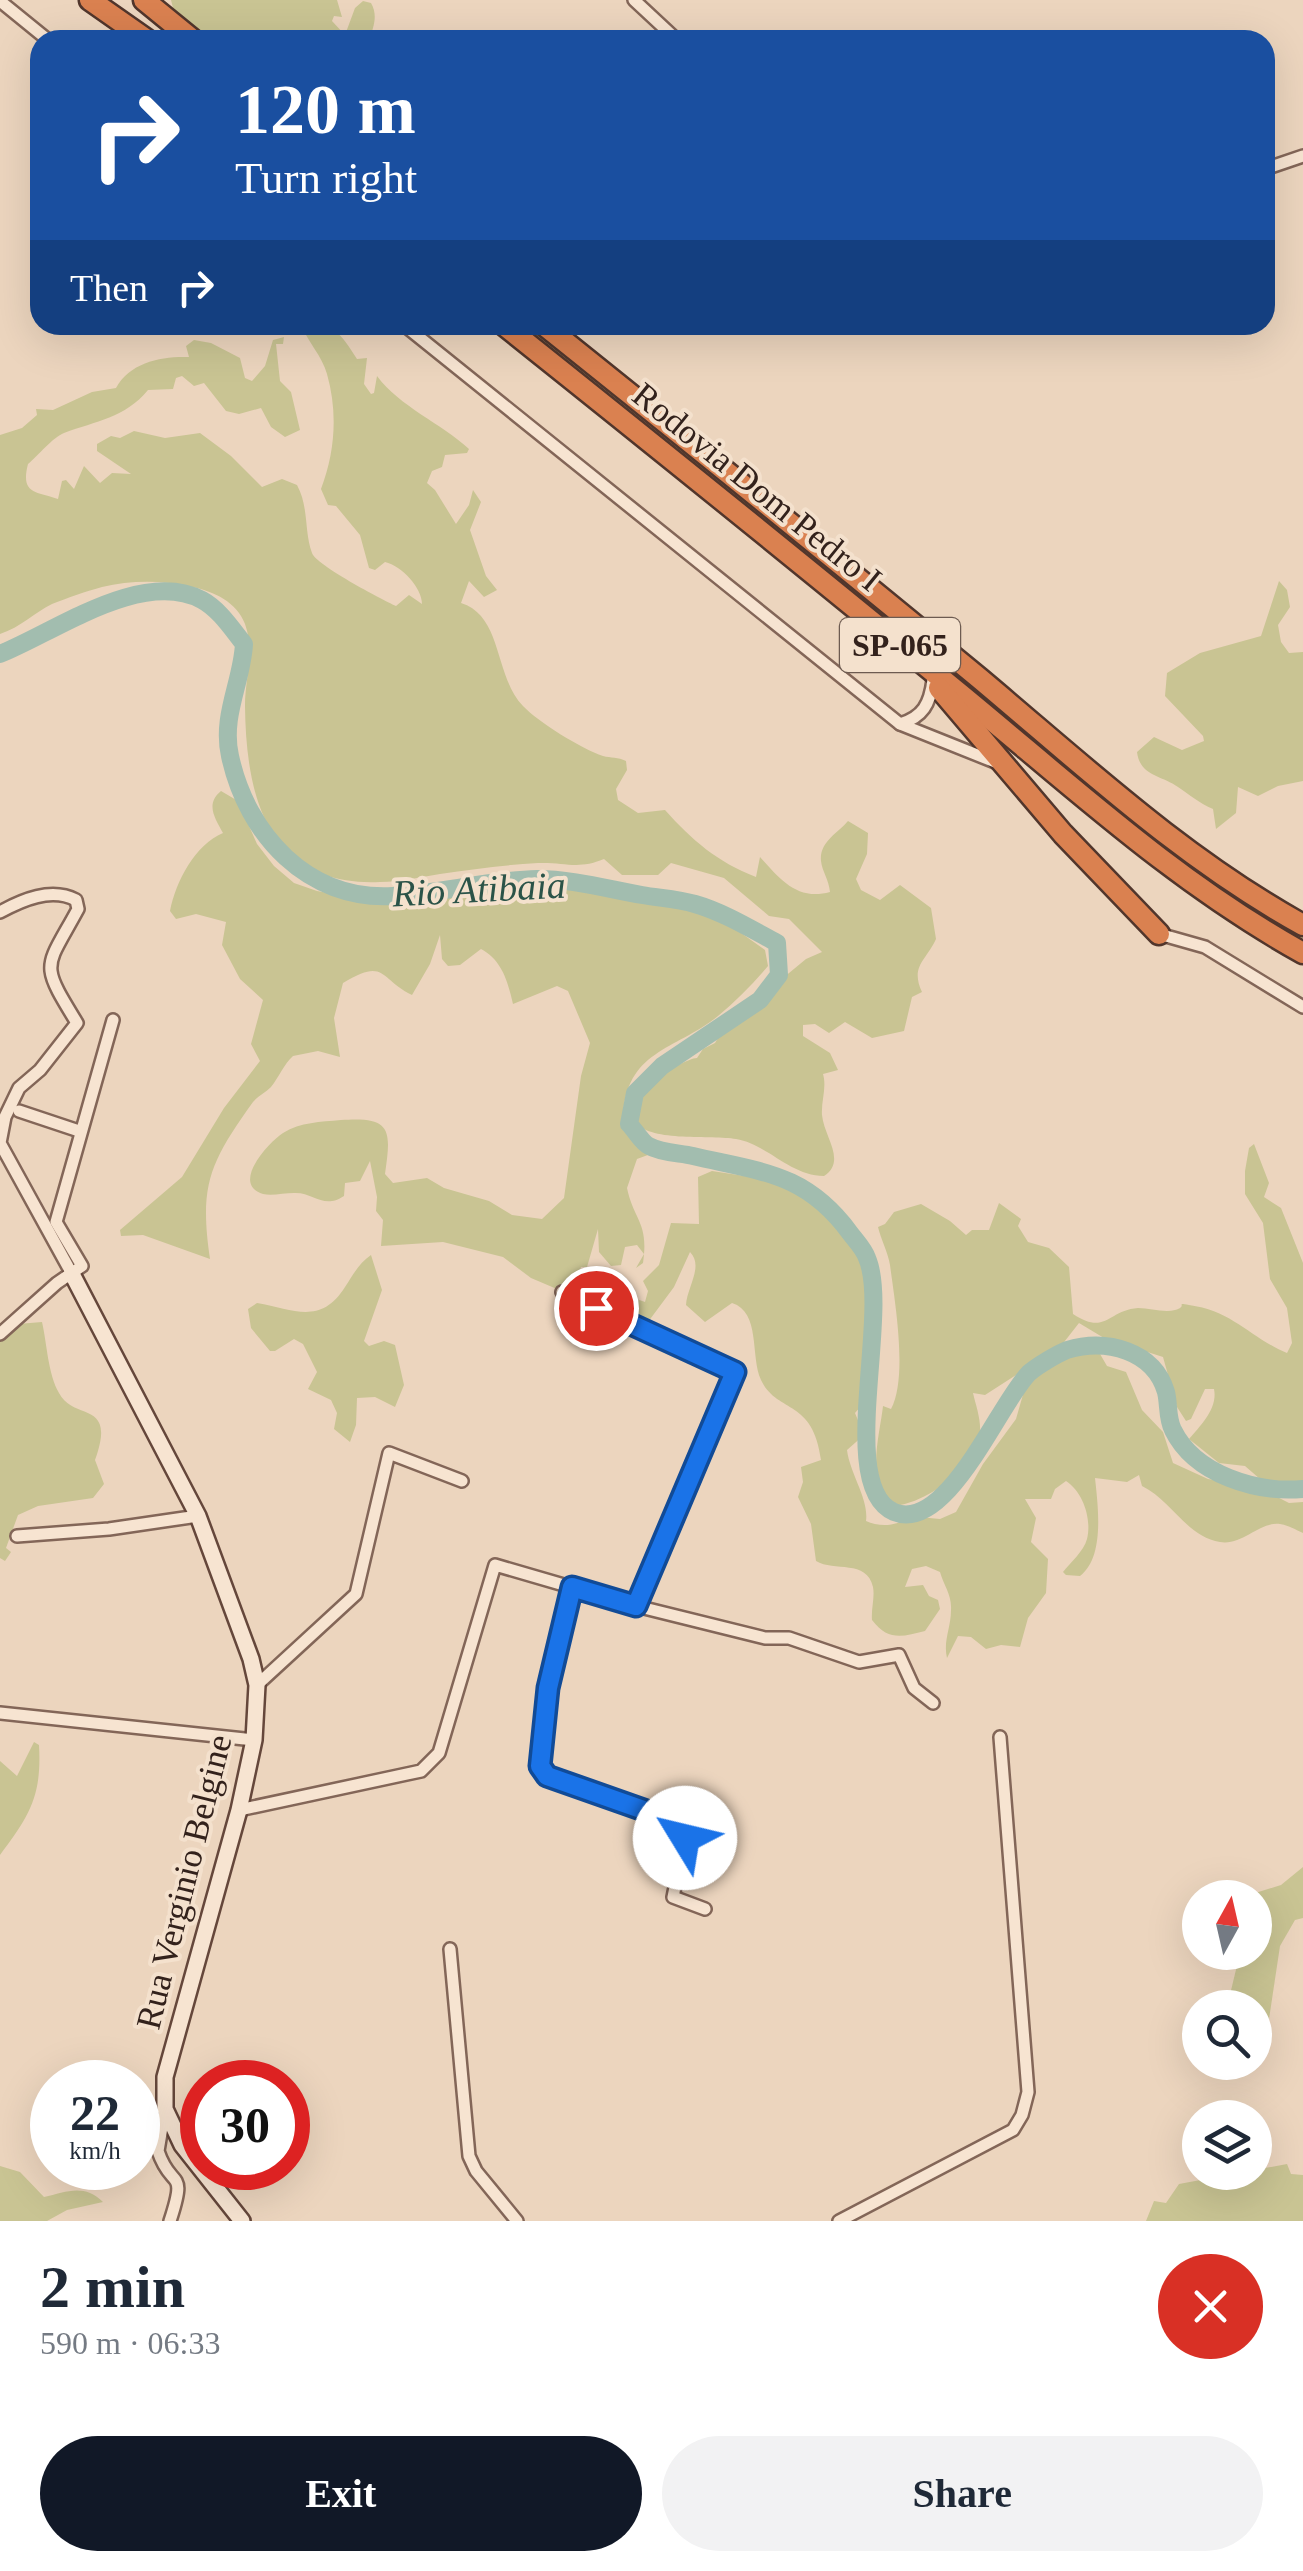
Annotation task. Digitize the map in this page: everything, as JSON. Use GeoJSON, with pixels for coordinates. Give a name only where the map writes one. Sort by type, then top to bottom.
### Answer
{"type":"FeatureCollection","features":[{"type":"Feature","properties":{"kind":"highway"},"geometry":{"type":"LineString","coordinates":[[90,0],[136,30]]}},
{"type":"Feature","properties":{"kind":"highway"},"geometry":{"type":"LineString","coordinates":[[105,0],[140,30]]}},
{"type":"Feature","properties":{"kind":"highway"},"geometry":{"type":"LineString","coordinates":[[144,0],[181,30]]}},
{"type":"Feature","properties":{"kind":"highway","name":"Rodovia Dom Pedro I"},"geometry":{"type":"LineString","coordinates":[[516,335],[878,626],[1134,841],[1215,899],[1303,953]]}},
{"type":"Feature","properties":{"kind":"highway","name":"Rodovia Dom Pedro I"},"geometry":{"type":"LineString","coordinates":[[556,335],[875,592],[1144,819],[1230,880],[1303,925]]}},
{"type":"Feature","properties":{"kind":"highway"},"geometry":{"type":"LineString","coordinates":[[878,626],[933,680],[1004,766],[1159,934]]}},
{"type":"Feature","properties":{"kind":"street"},"geometry":{"type":"LineString","coordinates":[[634,0],[667,30]]}},
{"type":"Feature","properties":{"kind":"street"},"geometry":{"type":"LineString","coordinates":[[0,1],[36,30]]}},
{"type":"Feature","properties":{"kind":"street"},"geometry":{"type":"LineString","coordinates":[[1275,166],[1303,156]]}},
{"type":"Feature","properties":{"kind":"street"},"geometry":{"type":"LineString","coordinates":[[416,335],[900,724],[1004,766]]}},
{"type":"Feature","properties":{"kind":"street"},"geometry":{"type":"LineString","coordinates":[[900,724],[915,720],[925,709],[933,680]]}},
{"type":"Feature","properties":{"kind":"street"},"geometry":{"type":"LineString","coordinates":[[0,912],[26,898],[56,895],[76,900],[78,908],[50,956],[48,968],[77,1023],[40,1070],[20,1088],[5,1116],[0,1143],[77,1270]]}},
{"type":"Feature","properties":{"kind":"street"},"geometry":{"type":"LineString","coordinates":[[1159,934],[1204,947],[1303,1007]]}},
{"type":"Feature","properties":{"kind":"street"},"geometry":{"type":"LineString","coordinates":[[77,1270],[56,1222],[78,1131],[113,1020]]}},
{"type":"Feature","properties":{"kind":"street"},"geometry":{"type":"LineString","coordinates":[[19,1111],[78,1131]]}},
{"type":"Feature","properties":{"kind":"street"},"geometry":{"type":"LineString","coordinates":[[0,1334],[77,1270]]}},
{"type":"Feature","properties":{"kind":"street","name":"Rua Verginio Belgine"},"geometry":{"type":"LineString","coordinates":[[77,1270],[198,1516],[252,1659],[257,1685],[254,1740],[240,1810],[165,2076],[165,2109]]}},
{"type":"Feature","properties":{"kind":"street"},"geometry":{"type":"LineString","coordinates":[[562,1292],[735,1372],[636,1606]]}},
{"type":"Feature","properties":{"kind":"street"},"geometry":{"type":"LineString","coordinates":[[257,1685],[356,1594],[388,1452],[462,1481]]}},
{"type":"Feature","properties":{"kind":"street"},"geometry":{"type":"LineString","coordinates":[[17,1536],[109,1529],[198,1516]]}},
{"type":"Feature","properties":{"kind":"street"},"geometry":{"type":"LineString","coordinates":[[240,1810],[421,1772],[439,1753],[495,1564],[636,1606],[765,1638],[790,1638],[859,1662],[899,1655],[914,1688],[933,1703]]}},
{"type":"Feature","properties":{"kind":"street"},"geometry":{"type":"LineString","coordinates":[[572,1587],[548,1688],[540,1766],[547,1776],[672,1820],[685,1838],[673,1897],[705,1910]]}},
{"type":"Feature","properties":{"kind":"street"},"geometry":{"type":"LineString","coordinates":[[0,1713],[254,1740]]}},
{"type":"Feature","properties":{"kind":"street"},"geometry":{"type":"LineString","coordinates":[[839,2221],[1013,2130],[1022,2115],[1028,2092],[1000,1738]]}},
{"type":"Feature","properties":{"kind":"street"},"geometry":{"type":"LineString","coordinates":[[450,1949],[469,2156],[476,2171],[517,2221]]}},
{"type":"Feature","properties":{"kind":"street"},"geometry":{"type":"LineString","coordinates":[[165,2109],[158,2151],[180,2190],[170,2221]]}},
{"type":"Feature","properties":{"kind":"street"},"geometry":{"type":"LineString","coordinates":[[165,2109],[182,2145],[242,2221]]}},
{"type":"Feature","properties":{"kind":"shaded area"},"geometry":{"type":"Polygon","coordinates":[[[171,0],[337,0],[342,17],[334,16],[332,21],[340,30],[196,30],[174,12],[171,0]]]}},
{"type":"Feature","properties":{"kind":"shaded area"},"geometry":{"type":"Polygon","coordinates":[[[363,1],[371,3],[375,18],[372,30],[347,30],[355,8],[363,1]]]}},
{"type":"Feature","properties":{"kind":"shaded area"},"geometry":{"type":"Polygon","coordinates":[[[307,335],[338,335],[357,359],[367,358],[364,384],[371,394],[377,376],[397,397],[469,449],[467,453],[445,455],[442,467],[432,471],[427,483],[456,524],[469,505],[473,490],[481,502],[470,530],[486,576],[497,590],[484,597],[469,581],[461,603],[484,620],[507,679],[523,706],[584,747],[626,761],[627,770],[616,789],[618,800],[638,813],[665,810],[717,857],[756,877],[760,857],[790,886],[818,894],[830,892],[821,854],[826,843],[848,821],[868,833],[867,854],[856,879],[861,890],[880,900],[900,885],[931,908],[936,939],[921,964],[918,976],[922,992],[912,997],[904,1031],[872,1038],[845,1022],[829,1033],[815,1024],[803,1025],[803,1036],[830,1053],[838,1070],[823,1074],[822,1115],[834,1156],[831,1170],[824,1176],[800,1171],[747,1142],[655,1133],[637,1123],[636,1102],[653,1075],[697,1058],[703,1049],[715,1043],[725,1026],[767,1002],[783,978],[806,959],[822,952],[789,919],[769,916],[724,878],[671,863],[658,875],[622,875],[604,859],[579,865],[501,866],[380,882],[342,880],[312,870],[288,853],[271,830],[259,803],[246,740],[248,634],[241,616],[230,604],[208,591],[181,585],[124,583],[52,604],[0,634],[0,435],[22,428],[37,415],[36,409],[53,410],[92,392],[116,388],[130,372],[148,362],[189,357],[186,346],[194,340],[211,343],[240,358],[245,378],[252,381],[265,366],[273,340],[284,337],[283,344],[276,344],[280,381],[291,392],[300,430],[285,437],[271,427],[261,408],[239,414],[226,411],[204,383],[194,386],[182,376],[176,378],[173,389],[148,390],[120,413],[55,438],[28,464],[28,487],[58,499],[62,481],[66,480],[74,489],[84,466],[100,483],[112,473],[131,474],[97,451],[97,444],[111,436],[120,438],[134,431],[165,438],[200,433],[231,456],[262,487],[282,479],[297,485],[312,553],[325,565],[396,606],[409,595],[422,604],[415,585],[398,568],[385,562],[375,570],[369,568],[360,535],[336,506],[328,505],[321,489],[332,447],[334,418],[325,367],[307,335]]]}},
{"type":"Feature","properties":{"kind":"shaded area"},"geometry":{"type":"Polygon","coordinates":[[[528,335],[546,335],[800,540],[1303,932],[1303,946],[1204,885],[528,335]]]}},
{"type":"Feature","properties":{"kind":"shaded area"},"geometry":{"type":"Polygon","coordinates":[[[1279,581],[1287,590],[1290,607],[1278,625],[1281,642],[1289,653],[1303,652],[1303,781],[1278,786],[1258,796],[1238,787],[1236,813],[1216,829],[1213,809],[1147,770],[1137,752],[1154,737],[1182,750],[1204,741],[1165,696],[1167,673],[1200,653],[1261,636],[1279,581]]]}},
{"type":"Feature","properties":{"kind":"shaded area"},"geometry":{"type":"Polygon","coordinates":[[[221,791],[238,801],[257,844],[274,866],[294,883],[317,891],[396,905],[495,883],[585,883],[710,904],[734,928],[765,950],[768,966],[738,998],[701,1028],[655,1055],[633,1078],[623,1118],[635,1139],[656,1152],[637,1159],[627,1188],[642,1230],[644,1254],[637,1245],[625,1247],[621,1265],[611,1266],[599,1252],[598,1229],[587,1267],[581,1267],[571,1295],[531,1278],[503,1257],[443,1242],[381,1246],[383,1220],[376,1211],[370,1161],[360,1181],[345,1183],[344,1196],[337,1200],[324,1201],[301,1193],[267,1195],[254,1189],[250,1182],[255,1163],[283,1133],[311,1123],[358,1119],[385,1129],[385,1174],[393,1183],[427,1178],[444,1188],[489,1201],[512,1215],[542,1219],[564,1198],[581,1076],[590,1043],[568,991],[557,986],[513,1004],[494,959],[481,949],[460,965],[448,966],[442,959],[440,935],[430,964],[412,995],[375,971],[343,983],[334,1018],[340,1057],[318,1051],[293,1056],[271,1087],[253,1102],[227,1141],[211,1175],[206,1212],[210,1259],[143,1235],[121,1236],[120,1230],[182,1177],[224,1108],[260,1061],[251,1044],[263,1000],[240,979],[222,945],[226,922],[196,914],[176,919],[170,911],[188,865],[204,846],[223,833],[212,806],[221,791]]]}},
{"type":"Feature","properties":{"kind":"shaded area"},"geometry":{"type":"Polygon","coordinates":[[[1254,1144],[1269,1183],[1264,1197],[1281,1208],[1303,1263],[1303,1484],[1260,1479],[1245,1466],[1219,1463],[1189,1439],[1211,1409],[1214,1389],[1205,1389],[1191,1419],[1186,1421],[1177,1407],[1163,1357],[1104,1338],[1079,1323],[1061,1346],[985,1395],[973,1393],[980,1423],[977,1445],[950,1480],[912,1502],[900,1505],[888,1498],[877,1476],[876,1461],[883,1406],[891,1409],[896,1395],[899,1339],[890,1265],[878,1227],[894,1212],[921,1204],[966,1235],[972,1230],[989,1230],[999,1203],[1021,1219],[1018,1226],[1028,1242],[1049,1248],[1069,1267],[1073,1314],[1084,1320],[1100,1322],[1138,1308],[1171,1311],[1185,1304],[1218,1313],[1287,1353],[1292,1343],[1287,1308],[1270,1279],[1263,1223],[1245,1194],[1249,1148],[1254,1144]]]}},
{"type":"Feature","properties":{"kind":"shaded area"},"geometry":{"type":"Polygon","coordinates":[[[712,1171],[777,1181],[816,1200],[848,1221],[865,1250],[877,1313],[875,1390],[855,1413],[864,1435],[847,1450],[865,1504],[866,1521],[888,1525],[908,1516],[940,1519],[956,1512],[983,1464],[1016,1419],[1024,1391],[1038,1375],[1062,1360],[1089,1352],[1100,1354],[1107,1366],[1126,1372],[1142,1410],[1163,1432],[1173,1463],[1208,1479],[1260,1488],[1289,1503],[1303,1502],[1303,1533],[1273,1524],[1228,1542],[1208,1539],[1142,1486],[1139,1475],[1127,1482],[1095,1478],[1097,1544],[1080,1576],[1066,1575],[1063,1572],[1083,1548],[1088,1531],[1081,1499],[1066,1481],[1055,1489],[1051,1499],[1025,1499],[1036,1518],[1031,1542],[1048,1559],[1046,1593],[1028,1618],[1020,1647],[1001,1645],[986,1649],[971,1637],[958,1636],[947,1658],[950,1600],[940,1572],[926,1566],[912,1569],[905,1587],[923,1585],[929,1596],[938,1600],[940,1609],[925,1631],[902,1636],[884,1631],[872,1620],[870,1578],[857,1569],[816,1561],[811,1524],[798,1497],[803,1482],[801,1467],[821,1460],[817,1440],[803,1416],[776,1398],[761,1380],[751,1325],[741,1308],[732,1303],[705,1322],[686,1305],[695,1270],[690,1252],[674,1287],[648,1322],[641,1324],[603,1307],[607,1299],[628,1296],[645,1302],[648,1291],[643,1281],[659,1265],[671,1223],[699,1224],[698,1177],[712,1171]]]}},
{"type":"Feature","properties":{"kind":"shaded area"},"geometry":{"type":"Polygon","coordinates":[[[371,1255],[382,1290],[364,1341],[369,1346],[384,1341],[395,1345],[404,1385],[395,1407],[375,1397],[357,1398],[356,1425],[350,1442],[334,1429],[337,1413],[331,1400],[308,1389],[317,1372],[303,1344],[294,1339],[270,1351],[251,1328],[248,1309],[257,1303],[317,1311],[336,1299],[371,1255]]]}},
{"type":"Feature","properties":{"kind":"shaded area"},"geometry":{"type":"Polygon","coordinates":[[[42,1322],[59,1393],[66,1402],[91,1414],[101,1428],[95,1460],[104,1484],[93,1498],[38,1506],[18,1515],[6,1548],[11,1552],[5,1561],[0,1558],[0,1333],[18,1324],[42,1322]]]}},
{"type":"Feature","properties":{"kind":"shaded area"},"geometry":{"type":"Polygon","coordinates":[[[34,1742],[39,1745],[36,1792],[26,1817],[0,1855],[0,1761],[17,1776],[34,1742]]]}},
{"type":"Feature","properties":{"kind":"shaded area"},"geometry":{"type":"Polygon","coordinates":[[[1303,1867],[1303,1918],[1295,1920],[1280,1946],[1272,1999],[1272,1990],[1231,1990],[1236,1970],[1272,1970],[1272,1888],[1303,1867]]]}},
{"type":"Feature","properties":{"kind":"shaded area"},"geometry":{"type":"Polygon","coordinates":[[[1287,2164],[1291,2174],[1303,2175],[1303,2221],[1146,2221],[1154,2201],[1166,2203],[1179,2184],[1182,2190],[1272,2190],[1272,2167],[1287,2164]]]}},
{"type":"Feature","properties":{"kind":"shaded area"},"geometry":{"type":"Polygon","coordinates":[[[0,2166],[20,2172],[30,2182],[30,2190],[37,2190],[44,2197],[82,2191],[103,2202],[67,2210],[47,2221],[0,2221],[0,2166]]]}},
{"type":"Feature","properties":{"kind":"waterway","name":"Rio Atibaia"},"geometry":{"type":"LineString","coordinates":[[0,654],[126,597],[178,592],[202,600],[220,614],[244,644],[228,727],[238,785],[267,836],[286,858],[309,875],[362,895],[393,896],[519,880],[577,882],[695,904],[777,943],[779,975],[760,1000],[662,1066],[635,1093],[629,1124],[654,1148],[761,1172],[799,1186],[833,1213],[862,1248],[873,1284],[866,1435],[869,1470],[877,1496],[894,1512],[914,1514],[933,1504],[952,1486],[1029,1373],[1067,1350],[1098,1346],[1127,1351],[1151,1366],[1166,1392],[1173,1430],[1196,1459],[1247,1484],[1303,1489]]}},
{"type":"Feature","properties":{"kind":"route"},"geometry":{"type":"LineString","coordinates":[[596,1308],[735,1372],[636,1606],[572,1587],[548,1688],[540,1766],[547,1776],[672,1820],[682,1828],[685,1838]]}}]}
